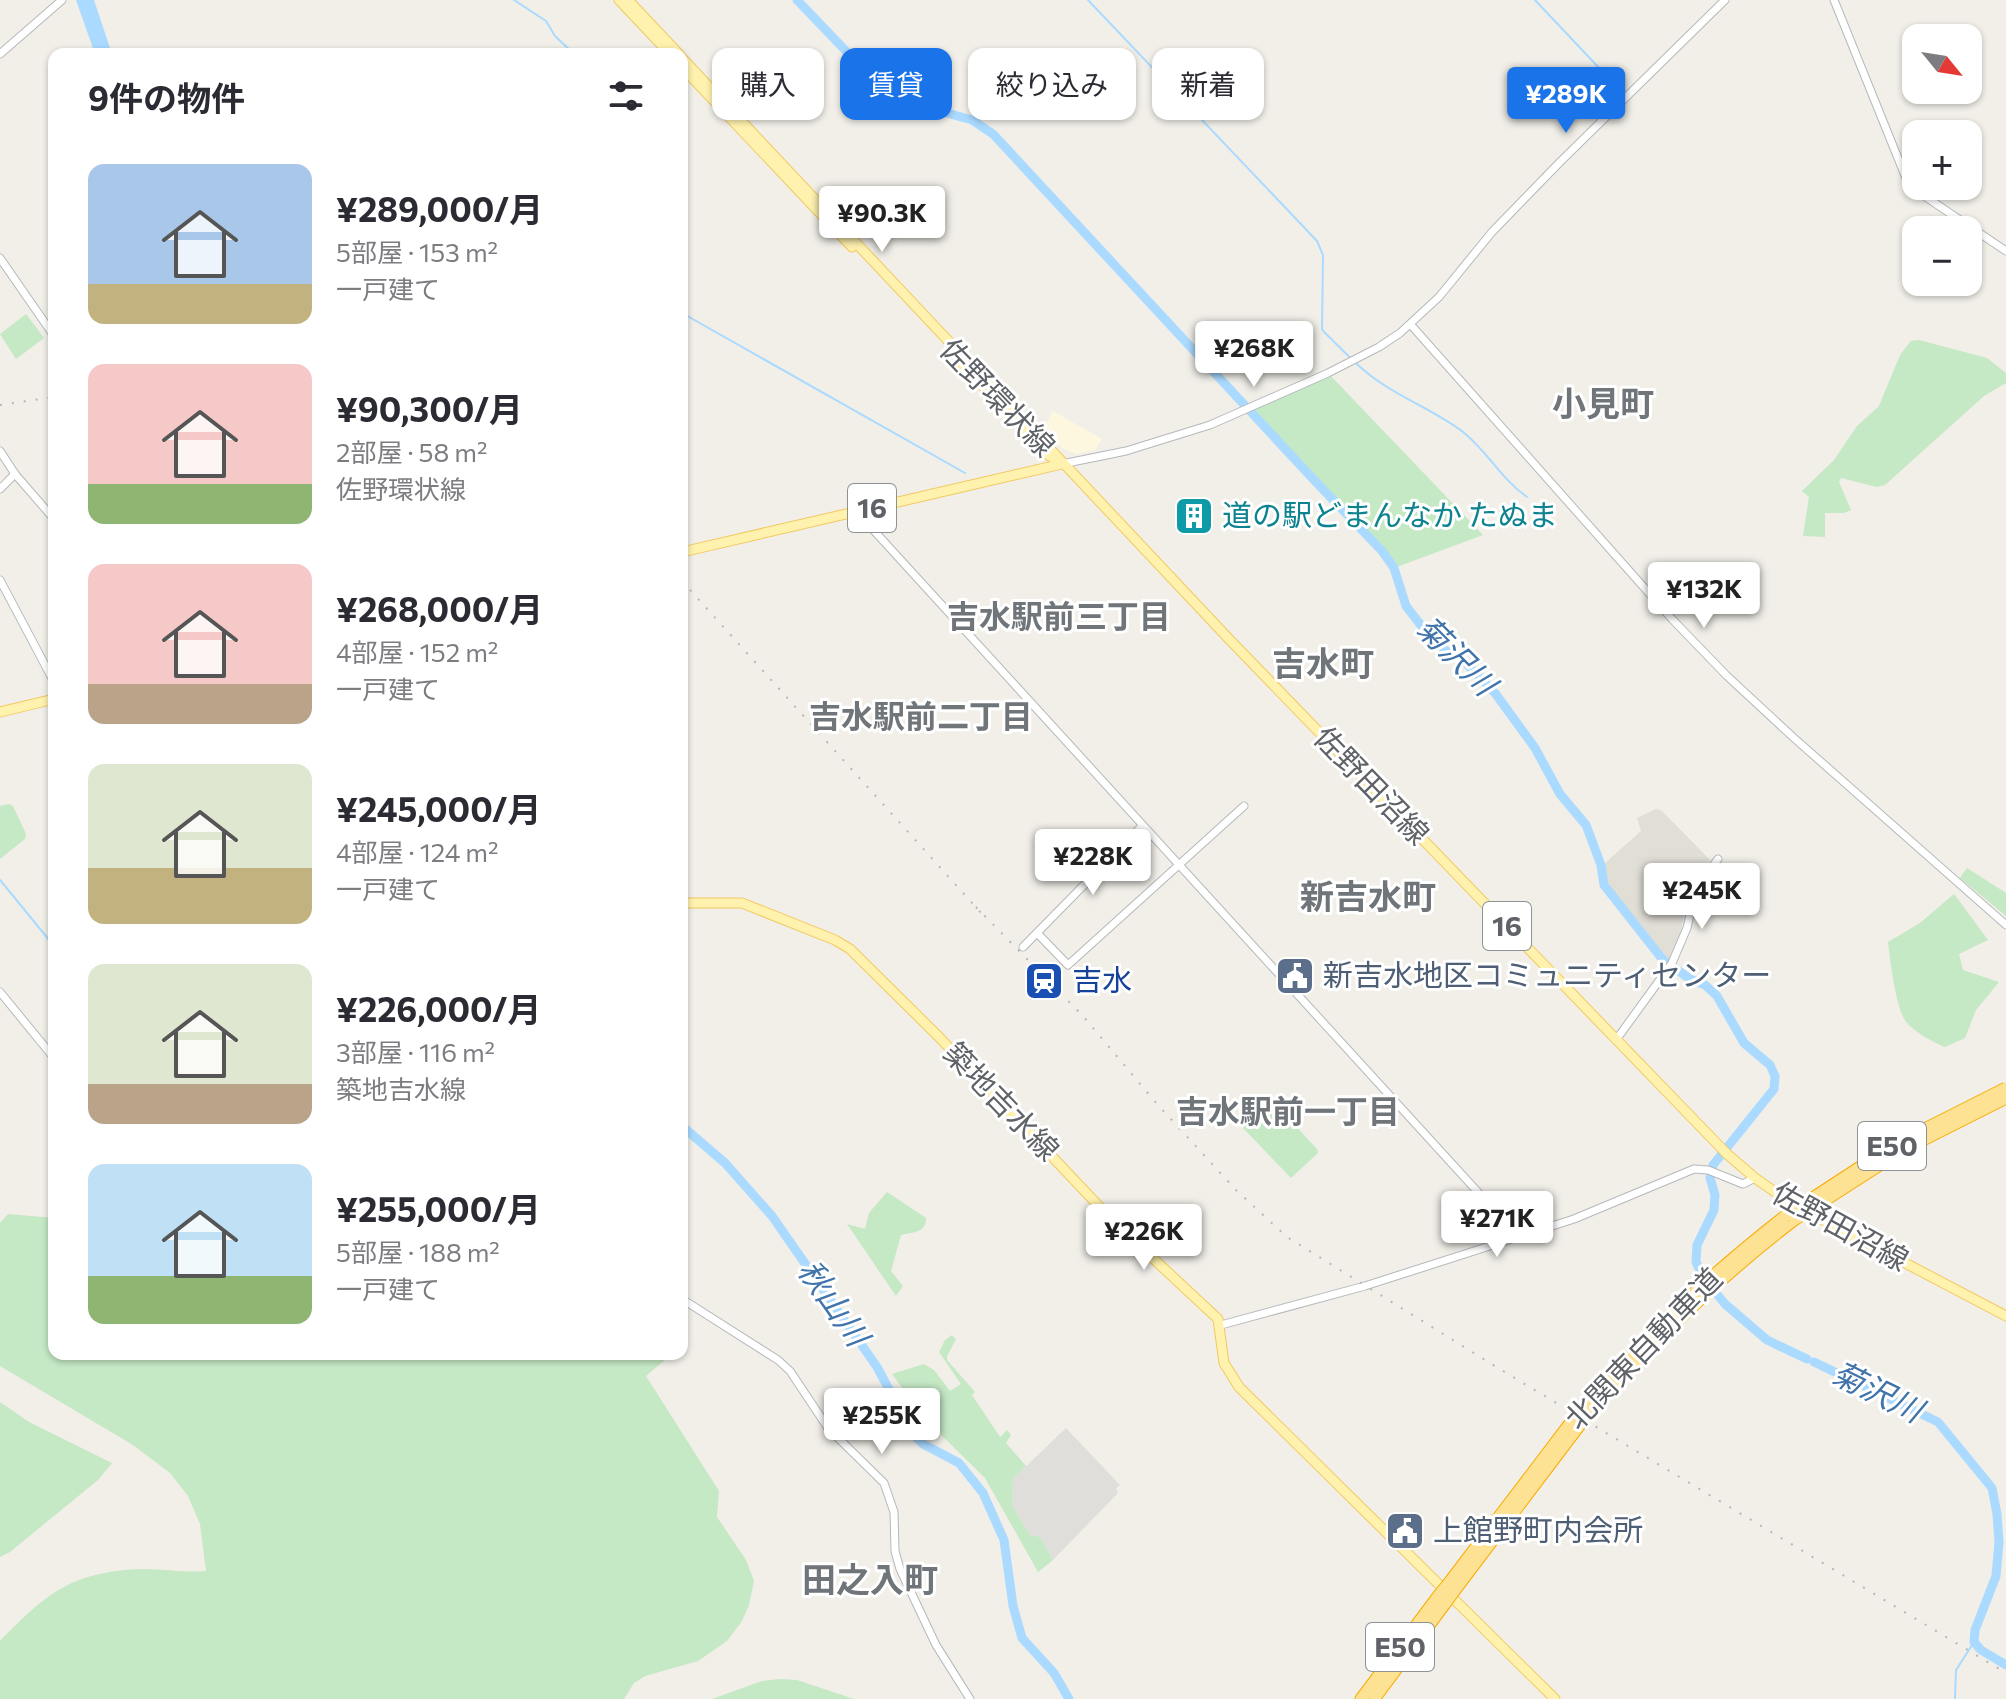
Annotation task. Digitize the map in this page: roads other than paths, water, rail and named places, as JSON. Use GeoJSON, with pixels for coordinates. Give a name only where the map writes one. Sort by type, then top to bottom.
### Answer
{"type":"FeatureCollection","features":[{"type":"Feature","properties":{"kind":"highway","name":"北関東自動車道"},"geometry":{"type":"LineString","coordinates":[[1361,1699],[1452,1587],[1588,1408],[1698,1294],[1790,1218],[1897,1143],[2006,1088]]}},
{"type":"Feature","properties":{"kind":"highway","name":"北関東自動車道"},"geometry":{"type":"LineString","coordinates":[[1790,1218],[1903,1150],[2006,1098]]}},
{"type":"Feature","properties":{"kind":"highway","name":"北関東自動車道"},"geometry":{"type":"LineString","coordinates":[[1374,1699],[1443,1598]]}},
{"type":"Feature","properties":{"kind":"main road"},"geometry":{"type":"LineString","coordinates":[[619,0],[664,48]]}},
{"type":"Feature","properties":{"kind":"main road","name":"佐野環状線"},"geometry":{"type":"LineString","coordinates":[[628,0],[673,48]]}},
{"type":"Feature","properties":{"kind":"main road","name":"佐野環状線"},"geometry":{"type":"LineString","coordinates":[[688,64],[1051,448],[1062,464]]}},
{"type":"Feature","properties":{"kind":"main road","name":"佐野環状線"},"geometry":{"type":"LineString","coordinates":[[688,73],[1045,453],[1062,464]]}},
{"type":"Feature","properties":{"kind":"main road","name":"16"},"geometry":{"type":"LineString","coordinates":[[688,551],[1062,464]]}},
{"type":"Feature","properties":{"kind":"main road","name":"佐野田沼線"},"geometry":{"type":"LineString","coordinates":[[1062,464],[1705,1133],[1755,1178],[1816,1217],[2006,1316]]}},
{"type":"Feature","properties":{"kind":"main road"},"geometry":{"type":"LineString","coordinates":[[0,712],[48,700]]}},
{"type":"Feature","properties":{"kind":"main road","name":"築地吉水線"},"geometry":{"type":"LineString","coordinates":[[688,903],[742,903],[835,940],[850,949],[926,1024],[1113,1221],[1221,1325]]}},
{"type":"Feature","properties":{"kind":"main road"},"geometry":{"type":"LineString","coordinates":[[1221,1325],[1224,1363],[1239,1387],[1555,1699]]}},
{"type":"Feature","properties":{"kind":"street"},"geometry":{"type":"LineString","coordinates":[[0,54],[62,0]]}},
{"type":"Feature","properties":{"kind":"street"},"geometry":{"type":"LineString","coordinates":[[1062,464],[1126,451],[1210,425],[1354,360],[1411,325],[1439,297],[1492,232],[1725,0]]}},
{"type":"Feature","properties":{"kind":"street"},"geometry":{"type":"LineString","coordinates":[[1834,0],[1906,178],[1917,191],[2006,251]]}},
{"type":"Feature","properties":{"kind":"street"},"geometry":{"type":"LineString","coordinates":[[0,258],[48,327]]}},
{"type":"Feature","properties":{"kind":"street"},"geometry":{"type":"LineString","coordinates":[[1411,325],[1672,619],[1726,675],[2006,925]]}},
{"type":"Feature","properties":{"kind":"street"},"geometry":{"type":"LineString","coordinates":[[0,451],[15,474],[48,512]]}},
{"type":"Feature","properties":{"kind":"street"},"geometry":{"type":"LineString","coordinates":[[0,489],[15,474]]}},
{"type":"Feature","properties":{"kind":"street"},"geometry":{"type":"LineString","coordinates":[[856,511],[1518,1236]]}},
{"type":"Feature","properties":{"kind":"street"},"geometry":{"type":"LineString","coordinates":[[0,580],[48,671]]}},
{"type":"Feature","properties":{"kind":"street"},"geometry":{"type":"LineString","coordinates":[[1037,933],[1068,965],[1244,806]]}},
{"type":"Feature","properties":{"kind":"street"},"geometry":{"type":"LineString","coordinates":[[1023,947],[1142,826]]}},
{"type":"Feature","properties":{"kind":"street"},"geometry":{"type":"LineString","coordinates":[[1616,1040],[1672,963],[1687,928],[1696,888],[1718,859]]}},
{"type":"Feature","properties":{"kind":"street"},"geometry":{"type":"LineString","coordinates":[[0,992],[48,1051]]}},
{"type":"Feature","properties":{"kind":"street"},"geometry":{"type":"LineString","coordinates":[[1221,1325],[1365,1286],[1574,1219],[1694,1169],[1708,1170],[1743,1184],[1755,1178]]}},
{"type":"Feature","properties":{"kind":"street"},"geometry":{"type":"LineString","coordinates":[[688,1303],[778,1360],[828,1428],[884,1483],[894,1512],[895,1551],[901,1573],[936,1645],[970,1699]]}},
{"type":"Feature","properties":{"kind":"water"},"geometry":{"type":"Polygon","coordinates":[[[76,0],[94,0],[110,48],[93,48],[76,0]]]}},
{"type":"Feature","properties":{"kind":"waterway"},"geometry":{"type":"LineString","coordinates":[[514,0],[546,21],[568,48]]}},
{"type":"Feature","properties":{"kind":"waterway","name":"菊沢川"},"geometry":{"type":"LineString","coordinates":[[797,0],[890,97],[972,120],[993,134],[1382,551],[1394,568],[1406,606],[1423,628],[1445,650],[1462,659],[1495,693],[1535,748],[1560,794],[1586,825],[1601,865],[1604,885],[1663,960],[1690,979],[1705,985],[1717,996],[1744,1043],[1770,1065],[1775,1076],[1774,1089],[1713,1165],[1710,1178],[1715,1195],[1714,1210],[1697,1245],[1696,1262],[1703,1277],[1725,1304],[1767,1340],[1807,1359]]}},
{"type":"Feature","properties":{"kind":"waterway"},"geometry":{"type":"LineString","coordinates":[[1088,0],[1317,241],[1323,255],[1324,332],[1376,379],[1463,432],[1527,497]]}},
{"type":"Feature","properties":{"kind":"waterway"},"geometry":{"type":"LineString","coordinates":[[1535,0],[1618,88]]}},
{"type":"Feature","properties":{"kind":"waterway"},"geometry":{"type":"LineString","coordinates":[[688,316],[965,473]]}},
{"type":"Feature","properties":{"kind":"waterway"},"geometry":{"type":"LineString","coordinates":[[0,880],[48,939]]}},
{"type":"Feature","properties":{"kind":"waterway","name":"秋山川"},"geometry":{"type":"LineString","coordinates":[[688,1131],[725,1163],[772,1216],[877,1367],[913,1434],[923,1444],[959,1463],[983,1493],[1004,1540],[1013,1606],[1022,1638],[1054,1673],[1069,1699]]}},
{"type":"Feature","properties":{"kind":"waterway","name":"菊沢川"},"geometry":{"type":"LineString","coordinates":[[1814,1362],[1938,1422],[1992,1488],[1999,1542],[1996,1576],[1975,1630],[1974,1642],[1981,1650],[2006,1665]]}},
{"type":"Feature","properties":{"kind":"waterway","name":"菊沢川"},"geometry":{"type":"LineString","coordinates":[[1955,1699],[1956,1670],[1974,1642]]}},
{"type":"Feature","properties":{"kind":"railway"},"geometry":{"type":"LineString","coordinates":[[0,405],[48,398]]}},
{"type":"Feature","properties":{"kind":"railway"},"geometry":{"type":"LineString","coordinates":[[688,588],[982,914]]}},
{"type":"Feature","properties":{"kind":"railway"},"geometry":{"type":"LineString","coordinates":[[976,907],[1083,1016],[1157,1104],[1236,1190],[1287,1237],[1498,1368],[2006,1673]]}},
{"type":"Feature","properties":{"kind":"place","name":"道の駅どまんなか たぬま"},"geometry":{"type":"Point","coordinates":[1194,516]}},
{"type":"Feature","properties":{"kind":"place","name":"新吉水地区コミュニティセンター"},"geometry":{"type":"Point","coordinates":[1295,976]}},
{"type":"Feature","properties":{"kind":"place","name":"吉水"},"geometry":{"type":"Point","coordinates":[1044,981]}},
{"type":"Feature","properties":{"kind":"place","name":"上館野町内会所"},"geometry":{"type":"Point","coordinates":[1405,1531]}},
{"type":"Feature","properties":{"kind":"district","name":"小見町"},"geometry":{"type":"Point","coordinates":[1603,404]}},
{"type":"Feature","properties":{"kind":"district","name":"吉水駅前三丁目"},"geometry":{"type":"Point","coordinates":[1059,617]}},
{"type":"Feature","properties":{"kind":"district","name":"吉水町"},"geometry":{"type":"Point","coordinates":[1323,664]}},
{"type":"Feature","properties":{"kind":"district","name":"吉水駅前二丁目"},"geometry":{"type":"Point","coordinates":[921,717]}},
{"type":"Feature","properties":{"kind":"district","name":"新吉水町"},"geometry":{"type":"Point","coordinates":[1368,897]}},
{"type":"Feature","properties":{"kind":"district","name":"吉水駅前一丁目"},"geometry":{"type":"Point","coordinates":[1288,1112]}},
{"type":"Feature","properties":{"kind":"district","name":"田之入町"},"geometry":{"type":"Point","coordinates":[870,1580]}}]}
